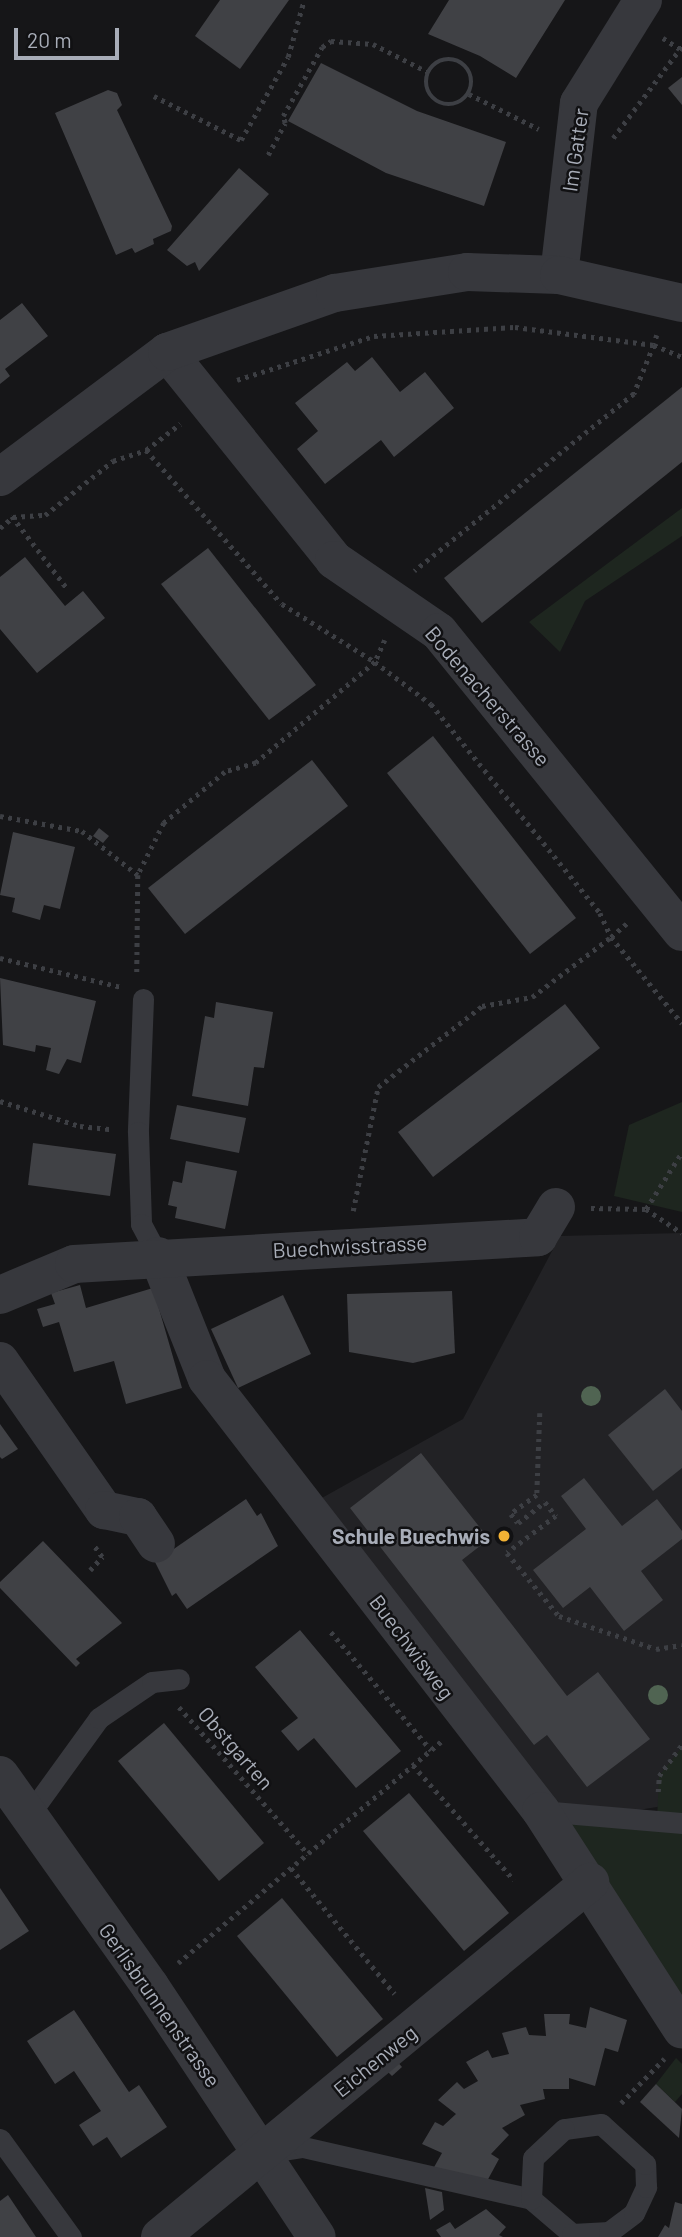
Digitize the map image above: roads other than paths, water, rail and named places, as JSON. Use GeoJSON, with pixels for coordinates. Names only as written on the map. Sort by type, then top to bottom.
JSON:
{"type":"FeatureCollection","features":[{"type":"Feature","properties":{"kind":"street","name":"Im Gatter"},"geometry":{"type":"LineString","coordinates":[[559,275],[592,144],[579,103],[643,0]]}},
{"type":"Feature","properties":{"kind":"street"},"geometry":{"type":"LineString","coordinates":[[3,493],[167,352],[335,293],[381,283],[467,272],[559,275],[682,303]]}},
{"type":"Feature","properties":{"kind":"street","name":"Bodenacherstrasse"},"geometry":{"type":"LineString","coordinates":[[167,352],[206,404],[334,559],[439,632],[682,932]]}},
{"type":"Feature","properties":{"kind":"street","name":"Buechwisstrasse"},"geometry":{"type":"LineString","coordinates":[[0,1295],[74,1264],[158,1256],[538,1237],[556,1207]]}},
{"type":"Feature","properties":{"kind":"street","name":"Buechwisweg"},"geometry":{"type":"LineString","coordinates":[[158,1256],[207,1379],[467,1720],[541,1811],[590,1882],[678,2040]]}},
{"type":"Feature","properties":{"kind":"street"},"geometry":{"type":"LineString","coordinates":[[0,1361],[104,1510],[138,1517],[156,1544]]}},
{"type":"Feature","properties":{"kind":"street","name":"Gerlisbrunnenstrasse"},"geometry":{"type":"LineString","coordinates":[[0,1775],[150,1986],[261,2153],[307,2232]]}},
{"type":"Feature","properties":{"kind":"street","name":"Eichenweg"},"geometry":{"type":"LineString","coordinates":[[160,2237],[590,1882]]}},
{"type":"Feature","properties":{"kind":"lane"},"geometry":{"type":"LineString","coordinates":[[143,996],[138,1132],[141,1224],[158,1256]]}},
{"type":"Feature","properties":{"kind":"lane"},"geometry":{"type":"LineString","coordinates":[[28,1816],[99,1718],[152,1682],[179,1679]]}},
{"type":"Feature","properties":{"kind":"lane"},"geometry":{"type":"LineString","coordinates":[[541,1811],[682,1822]]}},
{"type":"Feature","properties":{"kind":"lane"},"geometry":{"type":"LineString","coordinates":[[261,2153],[303,2147],[531,2199],[572,2234],[609,2232],[634,2213],[646,2188],[645,2164],[601,2124],[564,2129],[533,2158],[531,2199]]}},
{"type":"Feature","properties":{"kind":"lane"},"geometry":{"type":"LineString","coordinates":[[0,2139],[71,2237]]}},
{"type":"Feature","properties":{"kind":"place","name":"Schule Buechwis"},"geometry":{"type":"Point","coordinates":[504,1536]}}]}
